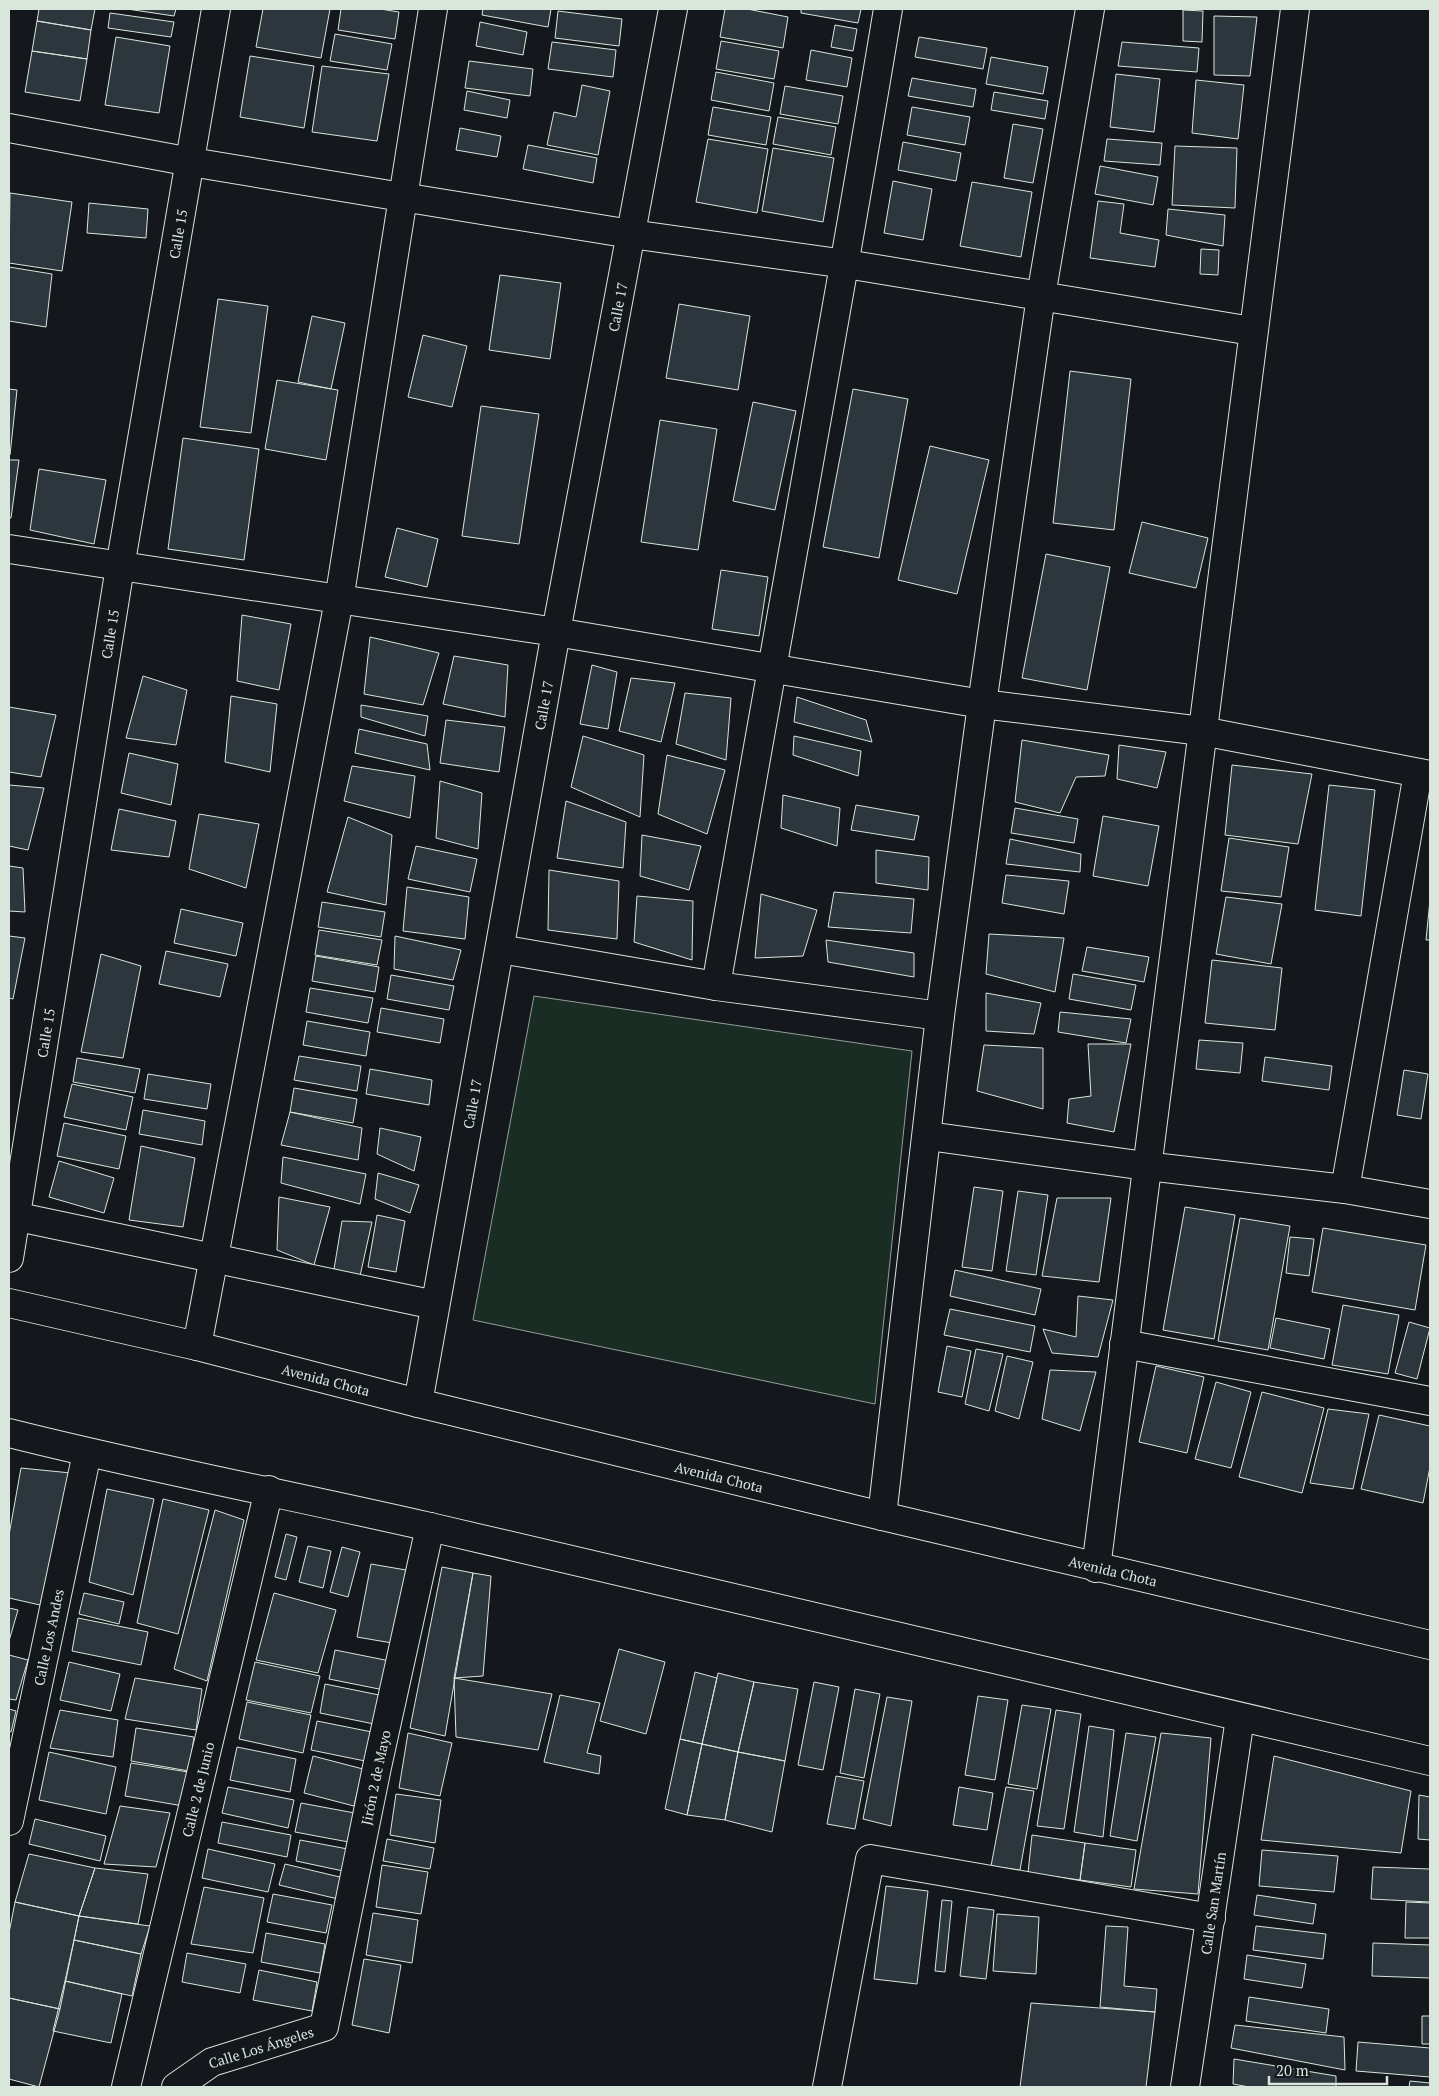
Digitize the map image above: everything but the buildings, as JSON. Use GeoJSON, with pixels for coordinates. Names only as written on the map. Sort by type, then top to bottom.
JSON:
{"type":"FeatureCollection","features":[{"type":"Feature","properties":{"kind":"main road","name":"Calle 15"},"geometry":{"type":"LineString","coordinates":[[9,1258],[12,1216],[120,567],[216,9]]}},
{"type":"Feature","properties":{"kind":"main road"},"geometry":{"type":"LineString","coordinates":[[197,1346],[339,600],[433,9]]}},
{"type":"Feature","properties":{"kind":"main road","name":"Calle 17"},"geometry":{"type":"LineString","coordinates":[[418,1403],[556,632],[673,9]]}},
{"type":"Feature","properties":{"kind":"main road"},"geometry":{"type":"LineString","coordinates":[[716,986],[771,669],[846,264],[888,9]]}},
{"type":"Feature","properties":{"kind":"main road"},"geometry":{"type":"LineString","coordinates":[[882,1516],[928,1136],[940,1016],[982,704],[1041,296],[1090,9]]}},
{"type":"Feature","properties":{"kind":"main road"},"geometry":{"type":"LineString","coordinates":[[1096,1568],[1252,331],[1295,9]]}},
{"type":"Feature","properties":{"kind":"main road"},"geometry":{"type":"LineString","coordinates":[[9,128],[191,162],[402,197],[631,234],[846,264],[1252,331]]}},
{"type":"Feature","properties":{"kind":"main road"},"geometry":{"type":"LineString","coordinates":[[9,549],[556,632],[982,704],[1202,731],[1424,774],[1345,1189]]}},
{"type":"Feature","properties":{"kind":"main road"},"geometry":{"type":"LineString","coordinates":[[500,949],[716,986],[940,1016]]}},
{"type":"Feature","properties":{"kind":"main road"},"geometry":{"type":"LineString","coordinates":[[928,1136],[1146,1166],[1345,1189],[1430,1204]]}},
{"type":"Feature","properties":{"kind":"main road"},"geometry":{"type":"LineString","coordinates":[[12,1216],[435,1306]]}},
{"type":"Feature","properties":{"kind":"main road","name":"Avenida Chota"},"geometry":{"type":"LineString","coordinates":[[9,1302],[197,1346],[418,1403],[1096,1568],[1430,1645]]}},
{"type":"Feature","properties":{"kind":"main road"},"geometry":{"type":"LineString","coordinates":[[1124,1344],[1430,1401]]}},
{"type":"Feature","properties":{"kind":"main road"},"geometry":{"type":"LineString","coordinates":[[9,1433],[87,1453],[269,1490],[430,1527],[1430,1761]]}},
{"type":"Feature","properties":{"kind":"main road","name":"Calle Los Andes"},"geometry":{"type":"LineString","coordinates":[[9,1821],[87,1453]]}},
{"type":"Feature","properties":{"kind":"main road","name":"Calle 2 de Junio"},"geometry":{"type":"LineString","coordinates":[[126,2087],[269,1490]]}},
{"type":"Feature","properties":{"kind":"main road","name":"Jirón 2 de Mayo"},"geometry":{"type":"LineString","coordinates":[[324,2027],[377,1767],[430,1527]]}},
{"type":"Feature","properties":{"kind":"main road","name":"Calle San Martín"},"geometry":{"type":"LineString","coordinates":[[1185,2087],[1240,1718]]}},
{"type":"Feature","properties":{"kind":"main road"},"geometry":{"type":"LineString","coordinates":[[827,2087],[870,1859],[1210,1918]]}},
{"type":"Feature","properties":{"kind":"main road","name":"Calle Los Ángeles"},"geometry":{"type":"LineString","coordinates":[[176,2087],[212,2062],[324,2027]]}},
{"type":"Feature","properties":{"kind":"green space"},"geometry":{"type":"Polygon","coordinates":[[[534,996],[912,1051],[875,1404],[473,1320],[534,996]]]}}]}
